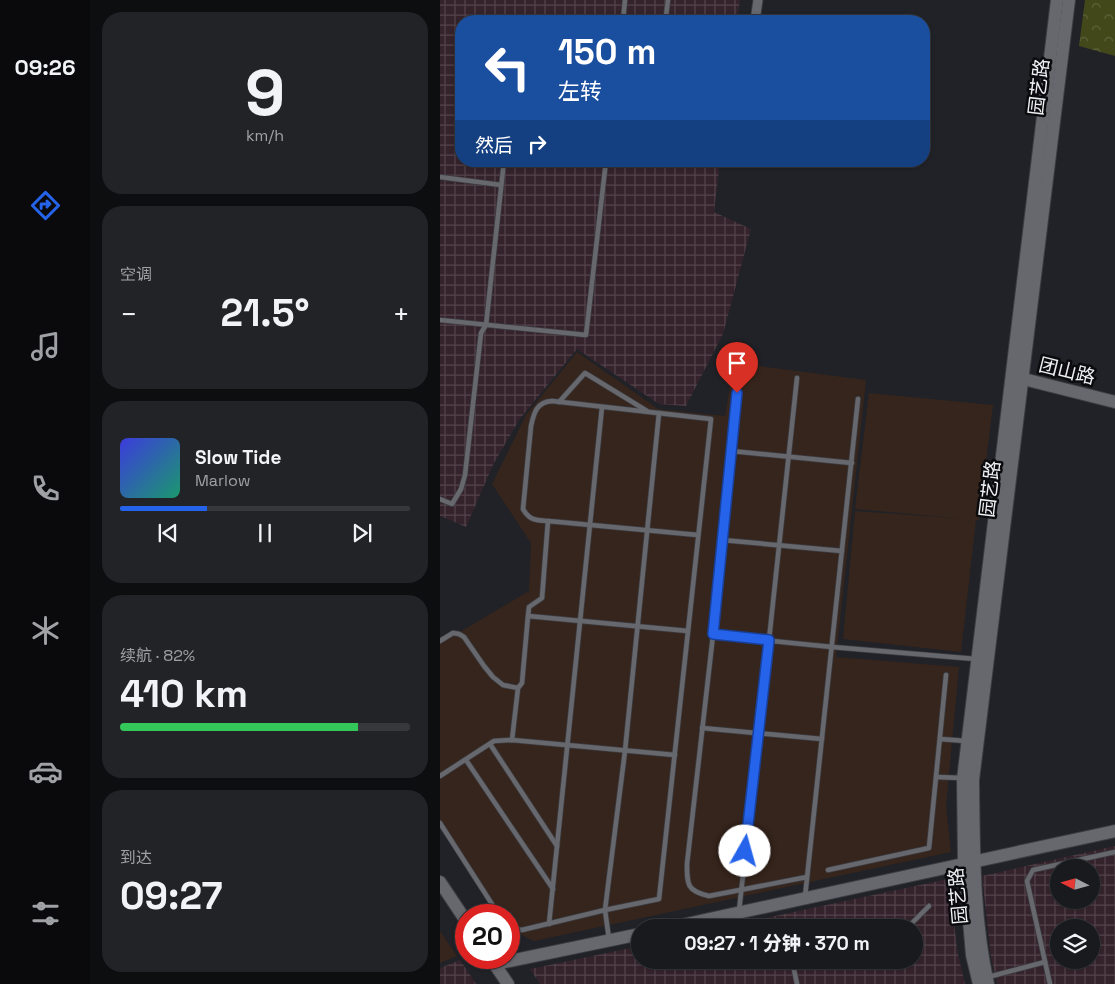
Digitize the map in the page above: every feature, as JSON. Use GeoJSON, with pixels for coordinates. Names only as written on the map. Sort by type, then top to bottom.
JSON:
{"type":"FeatureCollection","features":[{"type":"Feature","properties":{"kind":"street"},"geometry":{"type":"LineString","coordinates":[[756,15],[758,0]]}},
{"type":"Feature","properties":{"kind":"street","name":"园艺路"},"geometry":{"type":"LineString","coordinates":[[969,862],[973,780],[1057,0]]}},
{"type":"Feature","properties":{"kind":"street","name":"园艺路"},"geometry":{"type":"LineString","coordinates":[[984,982],[972,955],[969,862],[963,778],[977,659],[1069,0]]}},
{"type":"Feature","properties":{"kind":"street","name":"团山路"},"geometry":{"type":"LineString","coordinates":[[1017,378],[1115,402]]}},
{"type":"Feature","properties":{"kind":"street"},"geometry":{"type":"LineString","coordinates":[[708,919],[1115,830]]}},
{"type":"Feature","properties":{"kind":"street"},"geometry":{"type":"LineString","coordinates":[[440,882],[455,904]]}},
{"type":"Feature","properties":{"kind":"street"},"geometry":{"type":"LineString","coordinates":[[520,956],[631,936]]}},
{"type":"Feature","properties":{"kind":"street"},"geometry":{"type":"LineString","coordinates":[[498,969],[508,984]]}},
{"type":"Feature","properties":{"kind":"lane"},"geometry":{"type":"LineString","coordinates":[[624,15],[625,0]]}},
{"type":"Feature","properties":{"kind":"lane"},"geometry":{"type":"LineString","coordinates":[[666,15],[668,0]]}},
{"type":"Feature","properties":{"kind":"lane"},"geometry":{"type":"LineString","coordinates":[[440,499],[452,504],[461,489],[465,475],[482,333],[486,325],[503,167]]}},
{"type":"Feature","properties":{"kind":"lane"},"geometry":{"type":"LineString","coordinates":[[440,320],[586,335],[605,167]]}},
{"type":"Feature","properties":{"kind":"lane"},"geometry":{"type":"LineString","coordinates":[[440,177],[501,185]]}},
{"type":"Feature","properties":{"kind":"lane"},"geometry":{"type":"LineString","coordinates":[[558,402],[585,373],[648,412]]}},
{"type":"Feature","properties":{"kind":"lane"},"geometry":{"type":"LineString","coordinates":[[739,374],[687,878],[690,888],[699,894],[709,896],[807,877]]}},
{"type":"Feature","properties":{"kind":"lane"},"geometry":{"type":"LineString","coordinates":[[739,912],[797,378]]}},
{"type":"Feature","properties":{"kind":"lane"},"geometry":{"type":"LineString","coordinates":[[805,898],[858,399]]}},
{"type":"Feature","properties":{"kind":"lane"},"geometry":{"type":"LineString","coordinates":[[520,930],[659,898],[711,418],[558,402],[544,402],[537,408],[531,426],[523,509],[527,516],[533,520],[698,535]]}},
{"type":"Feature","properties":{"kind":"lane"},"geometry":{"type":"LineString","coordinates":[[549,924],[602,407]]}},
{"type":"Feature","properties":{"kind":"lane"},"geometry":{"type":"LineString","coordinates":[[609,940],[606,910],[625,751],[659,413]]}},
{"type":"Feature","properties":{"kind":"lane"},"geometry":{"type":"LineString","coordinates":[[731,451],[852,463]]}},
{"type":"Feature","properties":{"kind":"lane"},"geometry":{"type":"LineString","coordinates":[[512,740],[518,688],[522,683],[529,607],[542,598],[548,521]]}},
{"type":"Feature","properties":{"kind":"lane"},"geometry":{"type":"LineString","coordinates":[[722,540],[842,551]]}},
{"type":"Feature","properties":{"kind":"lane"},"geometry":{"type":"LineString","coordinates":[[528,616],[688,631]]}},
{"type":"Feature","properties":{"kind":"lane"},"geometry":{"type":"LineString","coordinates":[[440,641],[453,633],[464,637],[493,677],[503,685],[518,688]]}},
{"type":"Feature","properties":{"kind":"lane"},"geometry":{"type":"LineString","coordinates":[[713,634],[832,647],[977,659]]}},
{"type":"Feature","properties":{"kind":"lane"},"geometry":{"type":"LineString","coordinates":[[828,870],[929,848],[946,676]]}},
{"type":"Feature","properties":{"kind":"lane"},"geometry":{"type":"LineString","coordinates":[[702,728],[822,739]]}},
{"type":"Feature","properties":{"kind":"lane"},"geometry":{"type":"LineString","coordinates":[[940,739],[967,742]]}},
{"type":"Feature","properties":{"kind":"lane"},"geometry":{"type":"LineString","coordinates":[[440,776],[494,741],[512,740],[675,755]]}},
{"type":"Feature","properties":{"kind":"lane"},"geometry":{"type":"LineString","coordinates":[[490,744],[557,846]]}},
{"type":"Feature","properties":{"kind":"lane"},"geometry":{"type":"LineString","coordinates":[[466,760],[553,890]]}},
{"type":"Feature","properties":{"kind":"lane"},"geometry":{"type":"LineString","coordinates":[[936,776],[963,778]]}},
{"type":"Feature","properties":{"kind":"lane"},"geometry":{"type":"LineString","coordinates":[[440,823],[492,904]]}},
{"type":"Feature","properties":{"kind":"lane"},"geometry":{"type":"LineString","coordinates":[[1050,984],[1027,881],[1033,870],[1115,852]]}},
{"type":"Feature","properties":{"kind":"lane"},"geometry":{"type":"LineString","coordinates":[[916,919],[929,906]]}},
{"type":"Feature","properties":{"kind":"lane"},"geometry":{"type":"LineString","coordinates":[[984,982],[1046,962]]}},
{"type":"Feature","properties":{"kind":"lane"},"geometry":{"type":"LineString","coordinates":[[794,969],[797,984]]}},
{"type":"Feature","properties":{"kind":"shaded area"},"geometry":{"type":"Polygon","coordinates":[[[440,0],[740,0],[738,15],[455,15],[455,167],[719,167],[714,212],[751,229],[723,334],[686,406],[659,404],[577,349],[519,420],[493,465],[466,527],[440,516],[440,0]]]}},
{"type":"Feature","properties":{"kind":"shaded area"},"geometry":{"type":"Polygon","coordinates":[[[577,352],[658,409],[725,416],[734,363],[866,380],[836,657],[959,667],[946,806],[951,852],[534,941],[520,934],[520,904],[492,904],[440,823],[440,644],[529,591],[531,543],[492,484],[526,415],[577,352]]]}},
{"type":"Feature","properties":{"kind":"shaded area"},"geometry":{"type":"Polygon","coordinates":[[[869,393],[993,405],[979,520],[976,520],[961,652],[843,639],[855,511],[967,519],[855,509],[869,393]]]}},
{"type":"Feature","properties":{"kind":"shaded area"},"geometry":{"type":"Polygon","coordinates":[[[1115,846],[1115,984],[997,984],[991,957],[982,876],[1050,861],[1050,909],[1100,909],[1100,859],[1057,859],[1115,846]]]}},
{"type":"Feature","properties":{"kind":"shaded area"},"geometry":{"type":"Polygon","coordinates":[[[948,879],[958,954],[965,984],[540,984],[530,969],[631,948],[631,969],[923,969],[923,919],[761,919],[948,879]]]}},
{"type":"Feature","properties":{"kind":"shaded area"},"geometry":{"type":"Polygon","coordinates":[[[440,931],[455,953],[455,957],[440,963],[440,931]]]}},
{"type":"Feature","properties":{"kind":"shaded area"},"geometry":{"type":"Polygon","coordinates":[[[455,962],[455,969],[466,969],[476,984],[440,984],[440,968],[455,962]]]}},
{"type":"Feature","properties":{"kind":"green space"},"geometry":{"type":"Polygon","coordinates":[[[1085,0],[1115,0],[1115,56],[1079,46],[1085,0]]]}},
{"type":"Feature","properties":{"kind":"route"},"geometry":{"type":"LineString","coordinates":[[737,393],[713,634],[769,640],[745,851]]}}]}
